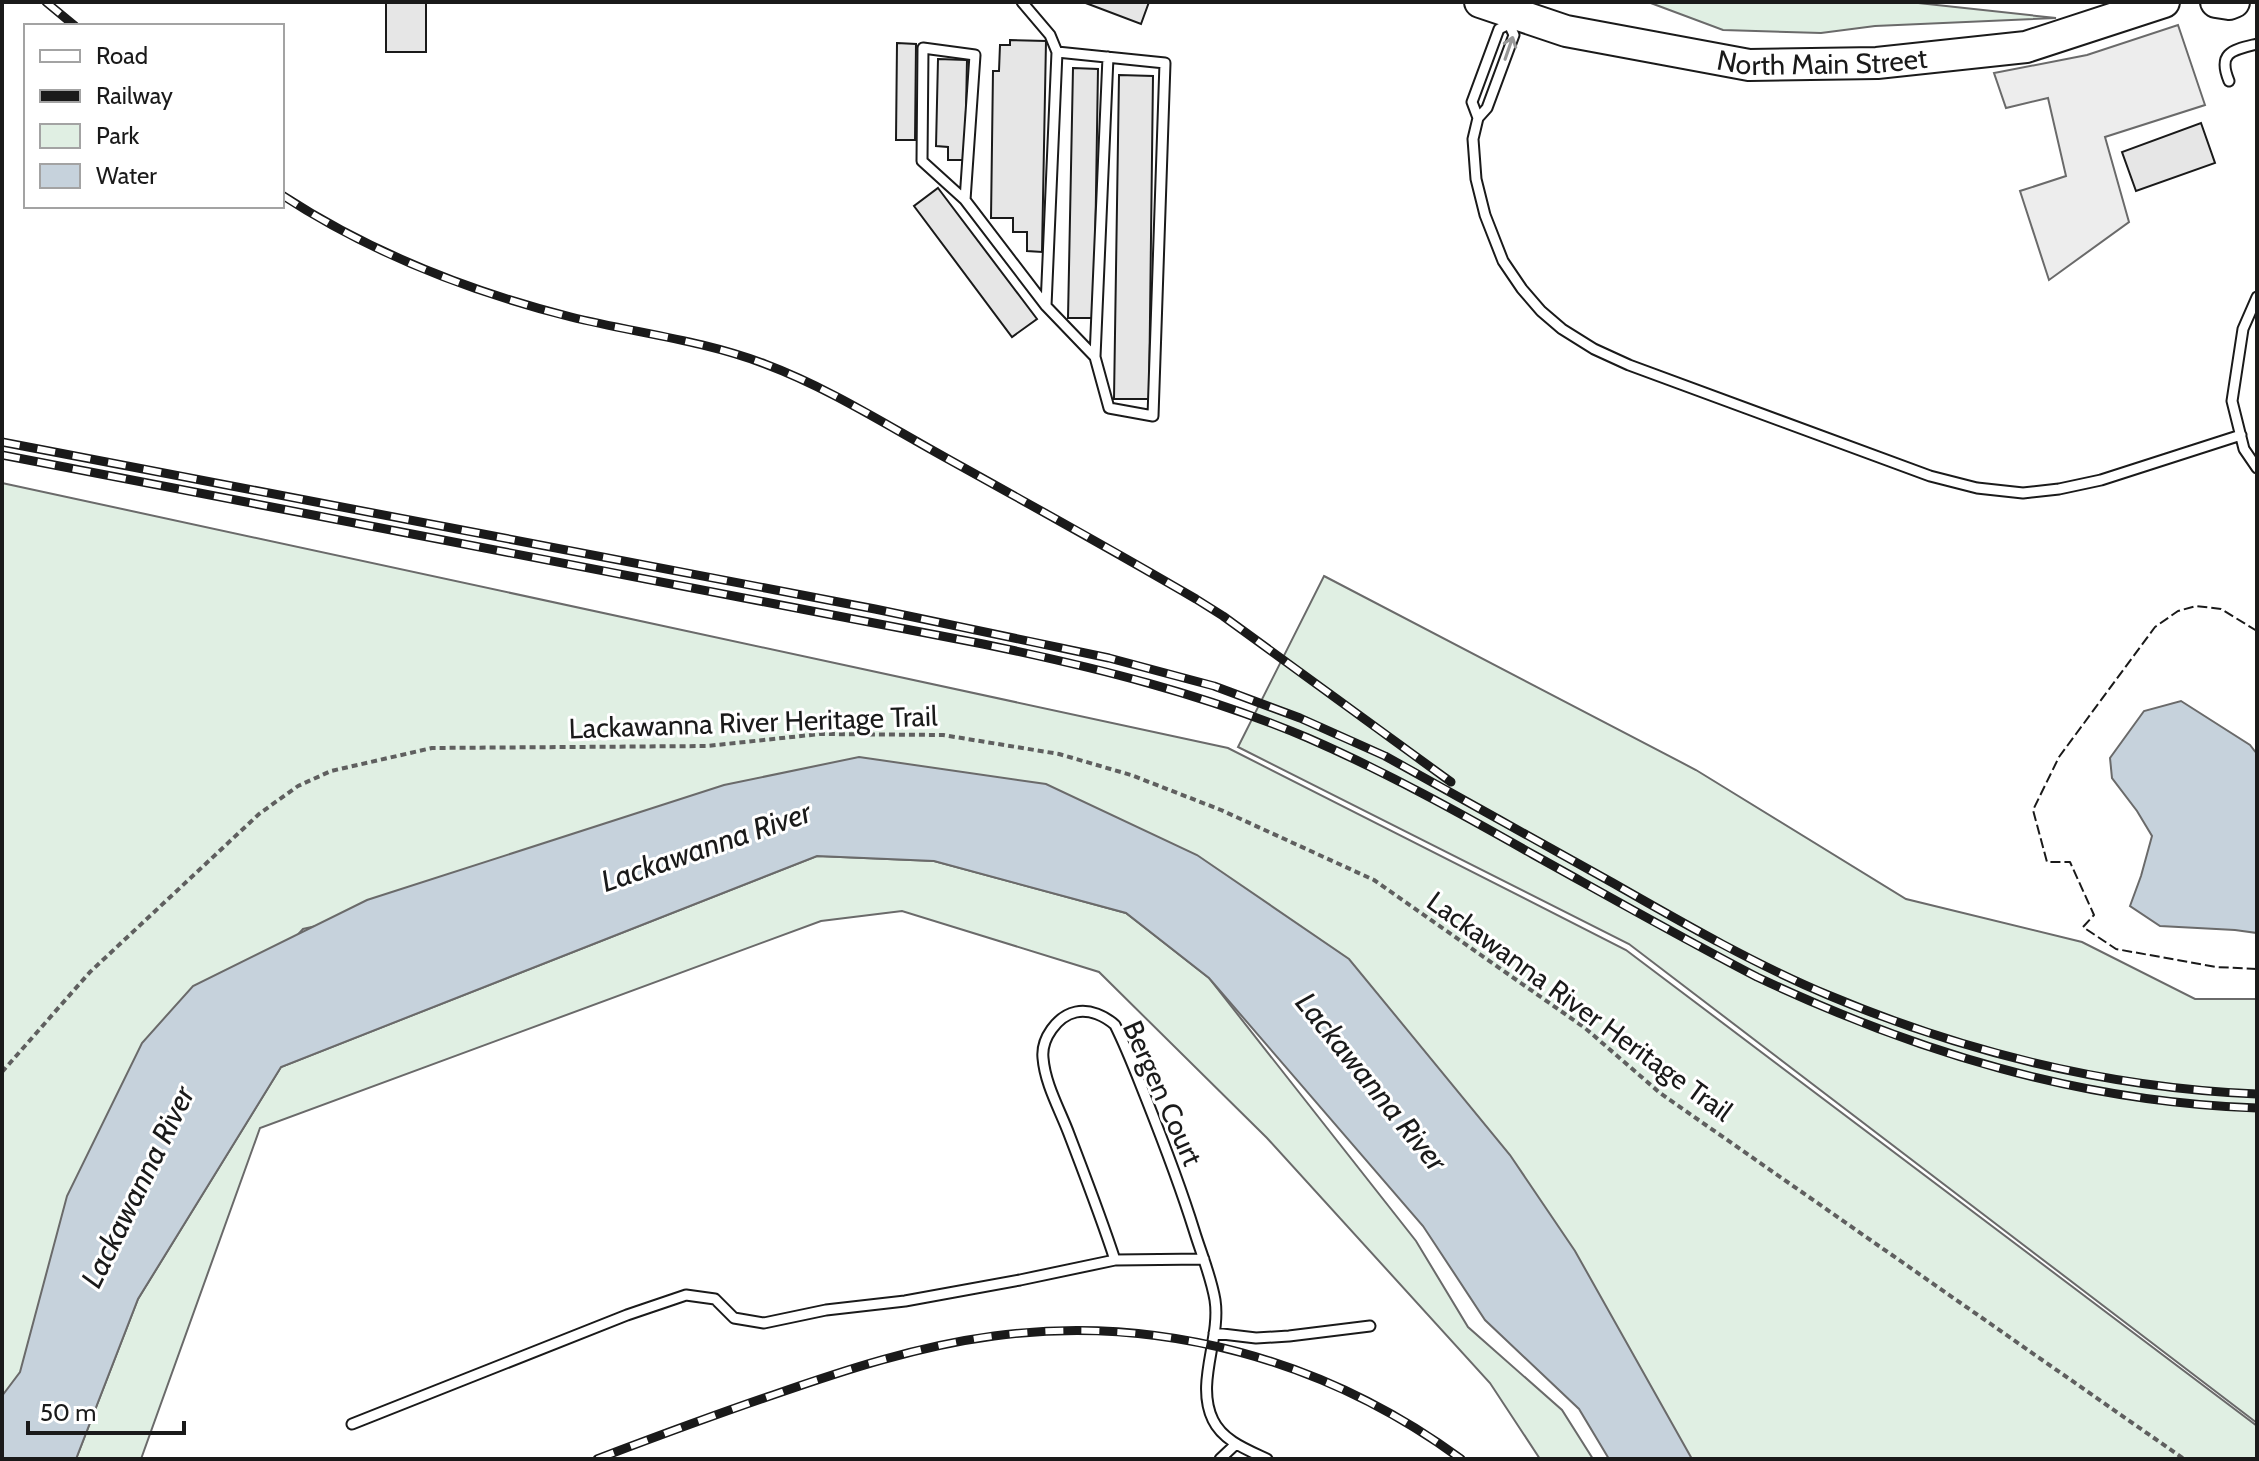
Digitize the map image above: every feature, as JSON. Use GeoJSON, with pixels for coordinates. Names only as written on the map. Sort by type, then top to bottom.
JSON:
{"type":"FeatureCollection","features":[{"type":"Feature","properties":{"kind":"main road","name":"North Main Street"},"geometry":{"type":"LineString","coordinates":[[1480,2],[1511,19],[1749,65],[1877,63],[2026,47],[2164,2]]}},
{"type":"Feature","properties":{"kind":"main road"},"geometry":{"type":"LineString","coordinates":[[2216,2],[2234,2]]}},
{"type":"Feature","properties":{"kind":"lane"},"geometry":{"type":"LineString","coordinates":[[1022,2],[1050,35],[1057,52],[1046,306]]}},
{"type":"Feature","properties":{"kind":"lane"},"geometry":{"type":"LineString","coordinates":[[1478,118],[1472,102],[1499,29],[1511,19],[1514,35],[1487,108],[1478,118],[1473,139],[1476,179],[1485,215],[1503,261],[1541,311],[1594,349],[1629,365],[1930,476],[1977,488],[2023,493],[2059,489],[2101,480],[2241,435]]}},
{"type":"Feature","properties":{"kind":"lane"},"geometry":{"type":"LineString","coordinates":[[2229,81],[2225,62],[2227,55],[2257,44]]}},
{"type":"Feature","properties":{"kind":"lane"},"geometry":{"type":"LineString","coordinates":[[965,200],[975,55],[923,48],[922,161],[965,200],[1046,306],[1095,357]]}},
{"type":"Feature","properties":{"kind":"lane"},"geometry":{"type":"LineString","coordinates":[[1057,52],[1108,57],[1165,63],[1153,416],[1109,408],[1095,357],[1108,57]]}},
{"type":"Feature","properties":{"kind":"lane"},"geometry":{"type":"LineString","coordinates":[[2257,297],[2243,329],[2232,401],[2244,449],[2257,468]]}},
{"type":"Feature","properties":{"kind":"lane","name":"Bergen Court"},"geometry":{"type":"LineString","coordinates":[[1115,1260],[1043,1060],[1047,1038],[1053,1028],[1074,1012],[1095,1013],[1115,1025],[1162,1138],[1204,1259],[1215,1303],[1207,1398],[1214,1421],[1236,1444],[1267,1459]]}},
{"type":"Feature","properties":{"kind":"lane"},"geometry":{"type":"LineString","coordinates":[[352,1424],[627,1315],[686,1295],[715,1299],[734,1318],[764,1323],[826,1310],[905,1301],[1115,1260],[1204,1259]]}},
{"type":"Feature","properties":{"kind":"lane"},"geometry":{"type":"LineString","coordinates":[[1214,1333],[1256,1338],[1370,1326]]}},
{"type":"Feature","properties":{"kind":"lane"},"geometry":{"type":"LineString","coordinates":[[1220,1459],[1236,1444]]}},
{"type":"Feature","properties":{"kind":"path","name":"Lackawanna River Heritage Trail"},"geometry":{"type":"LineString","coordinates":[[2,1072],[90,972],[259,814],[298,786],[331,771],[432,748],[707,746],[820,734],[943,735],[1059,754],[1131,775],[1221,810],[1374,880],[1585,1028],[1660,1093],[2184,1459]]}},
{"type":"Feature","properties":{"kind":"green space"},"geometry":{"type":"Polygon","coordinates":[[[1648,2],[1909,2],[2056,18],[1875,26],[1821,33],[1723,30],[1648,2]]]}},
{"type":"Feature","properties":{"kind":"green space"},"geometry":{"type":"Polygon","coordinates":[[[2,483],[1228,748],[1626,950],[2257,1426],[2257,1459],[1691,1459],[1403,1041],[983,831],[548,875],[303,929],[164,1083],[2,1434],[2,483]]]}},
{"type":"Feature","properties":{"kind":"green space"},"geometry":{"type":"Polygon","coordinates":[[[1324,576],[1696,770],[1906,899],[2082,942],[2195,999],[2257,999],[2257,1423],[1629,944],[1238,747],[1324,576]]]}},
{"type":"Feature","properties":{"kind":"green space"},"geometry":{"type":"Polygon","coordinates":[[[817,856],[934,861],[1126,913],[1209,978],[1416,1241],[1468,1327],[1562,1410],[1593,1459],[1540,1459],[1490,1383],[1267,1138],[1099,972],[902,911],[821,921],[260,1128],[141,1459],[76,1459],[138,1299],[281,1067],[817,856]]]}},
{"type":"Feature","properties":{"kind":"shaded area"},"geometry":{"type":"Polygon","coordinates":[[[2178,25],[2205,105],[2105,137],[2129,222],[2049,280],[2020,191],[2066,176],[2048,98],[2006,108],[1994,73],[2087,55],[2178,25]]]}},
{"type":"Feature","properties":{"kind":"water"},"geometry":{"type":"Polygon","coordinates":[[[2181,701],[2250,745],[2257,754],[2257,933],[2160,926],[2130,906],[2152,836],[2112,778],[2110,758],[2144,711],[2181,701]]]}},
{"type":"Feature","properties":{"kind":"water","name":"Lackawanna River"},"geometry":{"type":"Polygon","coordinates":[[[859,757],[1046,784],[1197,855],[1349,959],[1510,1155],[1575,1251],[1692,1459],[1609,1459],[1579,1409],[1485,1320],[1423,1226],[1209,978],[1126,913],[934,861],[817,856],[281,1067],[138,1299],[76,1459],[2,1459],[2,1396],[20,1372],[67,1196],[142,1043],[193,986],[367,900],[724,785],[859,757]]]}},
{"type":"Feature","properties":{"kind":"building"},"geometry":{"type":"Polygon","coordinates":[[[386,2],[426,2],[426,52],[386,52],[386,2]]]}},
{"type":"Feature","properties":{"kind":"building"},"geometry":{"type":"Polygon","coordinates":[[[1083,2],[1149,2],[1141,24],[1083,2]]]}},
{"type":"Feature","properties":{"kind":"building"},"geometry":{"type":"Polygon","coordinates":[[[1010,40],[1046,41],[1042,252],[1027,251],[1027,232],[1013,232],[1013,218],[991,218],[993,71],[999,71],[1000,45],[1010,45],[1010,40]]]}},
{"type":"Feature","properties":{"kind":"building"},"geometry":{"type":"Polygon","coordinates":[[[897,43],[916,44],[915,140],[896,140],[897,43]]]}},
{"type":"Feature","properties":{"kind":"building"},"geometry":{"type":"Polygon","coordinates":[[[938,59],[967,60],[965,160],[948,160],[948,147],[936,146],[938,59]]]}},
{"type":"Feature","properties":{"kind":"building"},"geometry":{"type":"Polygon","coordinates":[[[1073,68],[1098,69],[1094,318],[1068,318],[1073,68]]]}},
{"type":"Feature","properties":{"kind":"building"},"geometry":{"type":"Polygon","coordinates":[[[1119,75],[1153,76],[1149,399],[1114,399],[1119,75]]]}},
{"type":"Feature","properties":{"kind":"building"},"geometry":{"type":"Polygon","coordinates":[[[2201,123],[2215,163],[2136,191],[2122,152],[2201,123]]]}},
{"type":"Feature","properties":{"kind":"building"},"geometry":{"type":"Polygon","coordinates":[[[938,188],[1037,319],[1012,337],[914,206],[938,188]]]}},
{"type":"Feature","properties":{"kind":"railway"},"geometry":{"type":"LineString","coordinates":[[46,2],[73,24]]}},
{"type":"Feature","properties":{"kind":"railway"},"geometry":{"type":"LineString","coordinates":[[284,196],[350,235],[458,282],[571,317],[717,349],[765,364],[812,384],[1196,599],[1451,782]]}},
{"type":"Feature","properties":{"kind":"railway"},"geometry":{"type":"LineString","coordinates":[[2,442],[875,609],[1109,658],[1214,686],[1300,718],[1385,756],[1719,942],[1800,983],[1879,1015],[1932,1034],[2038,1064],[2147,1084],[2257,1094]]}},
{"type":"Feature","properties":{"kind":"railway"},"geometry":{"type":"LineString","coordinates":[[2,455],[983,644],[1148,683],[1269,722],[1337,751],[1451,808],[1757,977],[1877,1028],[1938,1050],[2063,1084],[2191,1104],[2257,1108]]}},
{"type":"Feature","properties":{"kind":"railway"},"geometry":{"type":"LineString","coordinates":[[597,1459],[882,1360],[966,1340],[1056,1331],[1118,1332],[1180,1339],[1240,1352],[1298,1371],[1355,1395],[1409,1424],[1461,1459]]}},
{"type":"Feature","properties":{"kind":"fence"},"geometry":{"type":"LineString","coordinates":[[2257,631],[2221,609],[2196,606],[2178,611],[2155,627],[2059,757],[2033,810],[2047,862],[2070,862],[2094,915],[2083,927],[2116,949],[2216,967],[2257,969]]}}]}
